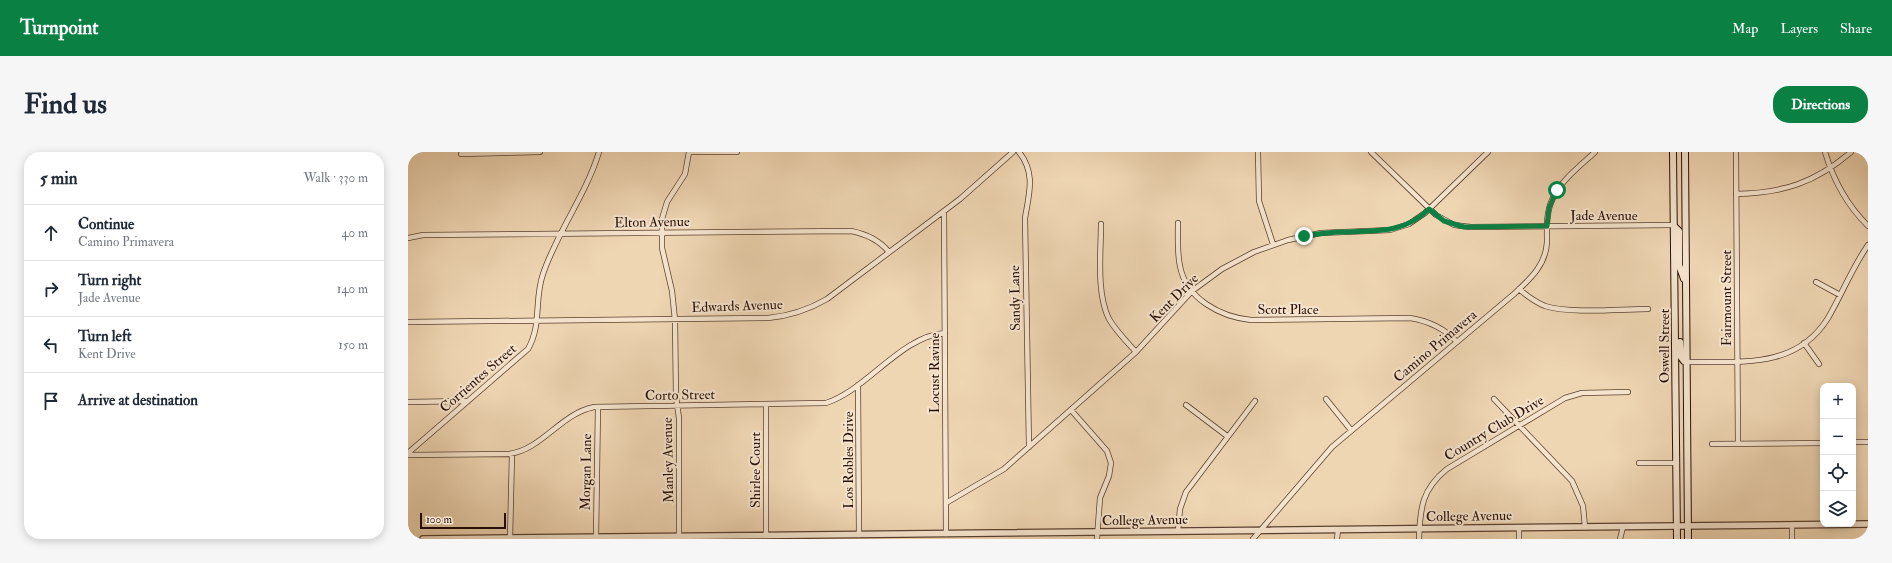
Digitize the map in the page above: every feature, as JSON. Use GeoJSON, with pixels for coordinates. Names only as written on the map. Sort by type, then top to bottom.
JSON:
{"type":"FeatureCollection","features":[{"type":"Feature","properties":{"kind":"main road","name":"Oswell Street"},"geometry":{"type":"LineString","coordinates":[[1673,152],[1673,225],[1676,295],[1677,539]]}},
{"type":"Feature","properties":{"kind":"main road","name":"Oswell Street"},"geometry":{"type":"LineString","coordinates":[[1685,152],[1688,539]]}},
{"type":"Feature","properties":{"kind":"main road"},"geometry":{"type":"LineString","coordinates":[[1673,225],[1676,226],[1679,231],[1679,265],[1686,284]]}},
{"type":"Feature","properties":{"kind":"main road"},"geometry":{"type":"LineString","coordinates":[[1676,295],[1681,357],[1686,362]]}},
{"type":"Feature","properties":{"kind":"street"},"geometry":{"type":"LineString","coordinates":[[461,154],[540,152]]}},
{"type":"Feature","properties":{"kind":"street","name":"Corrientes Street"},"geometry":{"type":"LineString","coordinates":[[408,454],[525,352],[535,334],[538,321],[538,299],[542,276],[589,181],[599,152]]}},
{"type":"Feature","properties":{"kind":"street"},"geometry":{"type":"LineString","coordinates":[[689,152],[737,152]]}},
{"type":"Feature","properties":{"kind":"street","name":"Manley Avenue"},"geometry":{"type":"LineString","coordinates":[[679,536],[679,418],[677,406],[675,320],[674,304],[664,261],[662,233],[664,210],[669,198],[685,174],[689,152]]}},
{"type":"Feature","properties":{"kind":"street","name":"Edwards Avenue"},"geometry":{"type":"LineString","coordinates":[[408,322],[675,320],[768,318],[790,315],[827,299],[960,199],[1013,152]]}},
{"type":"Feature","properties":{"kind":"street","name":"Sandy Lane"},"geometry":{"type":"LineString","coordinates":[[1019,152],[1029,171],[1031,189],[1025,218],[1029,447]]}},
{"type":"Feature","properties":{"kind":"street"},"geometry":{"type":"LineString","coordinates":[[1258,152],[1259,201],[1273,244]]}},
{"type":"Feature","properties":{"kind":"street","name":"Kent Drive"},"geometry":{"type":"LineString","coordinates":[[946,503],[996,475],[1136,352],[1192,292],[1228,266],[1273,244],[1321,233],[1390,230],[1408,224],[1429,209],[1488,152]]}},
{"type":"Feature","properties":{"kind":"street","name":"Camino Primavera"},"geometry":{"type":"LineString","coordinates":[[1253,539],[1332,447],[1534,275],[1543,260],[1547,244],[1549,208],[1557,190],[1594,152]]}},
{"type":"Feature","properties":{"kind":"street","name":"Fairmount Street"},"geometry":{"type":"LineString","coordinates":[[1736,152],[1738,444]]}},
{"type":"Feature","properties":{"kind":"street"},"geometry":{"type":"LineString","coordinates":[[1825,152],[1830,168],[1846,198],[1868,226]]}},
{"type":"Feature","properties":{"kind":"street"},"geometry":{"type":"LineString","coordinates":[[1736,194],[1765,192],[1788,188],[1816,177],[1851,152]]}},
{"type":"Feature","properties":{"kind":"street","name":"Jade Avenue"},"geometry":{"type":"LineString","coordinates":[[1373,153],[1429,209],[1444,221],[1464,227],[1673,225]]}},
{"type":"Feature","properties":{"kind":"street","name":"Locust Ravine"},"geometry":{"type":"LineString","coordinates":[[944,211],[946,534]]}},
{"type":"Feature","properties":{"kind":"street","name":"Scott Place"},"geometry":{"type":"LineString","coordinates":[[1178,223],[1180,267],[1185,280],[1192,292],[1210,307],[1231,316],[1241,319],[1257,320],[1410,318],[1429,322],[1439,327],[1457,342]]}},
{"type":"Feature","properties":{"kind":"street"},"geometry":{"type":"LineString","coordinates":[[1101,224],[1102,291],[1104,305],[1114,327],[1136,352]]}},
{"type":"Feature","properties":{"kind":"street","name":"Elton Avenue"},"geometry":{"type":"LineString","coordinates":[[408,238],[423,235],[851,231],[873,238],[889,252]]}},
{"type":"Feature","properties":{"kind":"street"},"geometry":{"type":"LineString","coordinates":[[1686,362],[1757,361],[1779,356],[1804,343],[1822,327],[1868,245]]}},
{"type":"Feature","properties":{"kind":"street"},"geometry":{"type":"LineString","coordinates":[[1816,282],[1840,295]]}},
{"type":"Feature","properties":{"kind":"street"},"geometry":{"type":"LineString","coordinates":[[1519,289],[1535,301],[1548,307],[1562,310],[1648,309]]}},
{"type":"Feature","properties":{"kind":"street","name":"Corto Street"},"geometry":{"type":"LineString","coordinates":[[408,454],[512,454],[520,452],[535,444],[576,412],[598,407],[826,403],[843,396],[916,342],[931,335],[944,333]]}},
{"type":"Feature","properties":{"kind":"street"},"geometry":{"type":"LineString","coordinates":[[1804,343],[1819,364]]}},
{"type":"Feature","properties":{"kind":"street","name":"Los Robles Drive"},"geometry":{"type":"LineString","coordinates":[[858,385],[859,535]]}},
{"type":"Feature","properties":{"kind":"street","name":"Country Club Drive"},"geometry":{"type":"LineString","coordinates":[[1419,539],[1419,516],[1423,499],[1437,478],[1447,469],[1573,394],[1628,392]]}},
{"type":"Feature","properties":{"kind":"street"},"geometry":{"type":"LineString","coordinates":[[1494,399],[1574,485],[1583,506],[1585,527]]}},
{"type":"Feature","properties":{"kind":"street"},"geometry":{"type":"LineString","coordinates":[[1326,400],[1351,430]]}},
{"type":"Feature","properties":{"kind":"street"},"geometry":{"type":"LineString","coordinates":[[1178,531],[1180,509],[1186,492],[1254,401]]}},
{"type":"Feature","properties":{"kind":"street"},"geometry":{"type":"LineString","coordinates":[[408,402],[468,402]]}},
{"type":"Feature","properties":{"kind":"street","name":"Shirlee Court"},"geometry":{"type":"LineString","coordinates":[[766,405],[766,536]]}},
{"type":"Feature","properties":{"kind":"street"},"geometry":{"type":"LineString","coordinates":[[1186,405],[1228,436]]}},
{"type":"Feature","properties":{"kind":"street","name":"Morgan Lane"},"geometry":{"type":"LineString","coordinates":[[596,537],[598,407]]}},
{"type":"Feature","properties":{"kind":"street"},"geometry":{"type":"LineString","coordinates":[[1071,410],[1104,447],[1111,463],[1109,476],[1100,498],[1097,539]]}},
{"type":"Feature","properties":{"kind":"street"},"geometry":{"type":"LineString","coordinates":[[1856,442],[1868,442]]}},
{"type":"Feature","properties":{"kind":"street"},"geometry":{"type":"LineString","coordinates":[[1712,444],[1820,443]]}},
{"type":"Feature","properties":{"kind":"street"},"geometry":{"type":"LineString","coordinates":[[510,538],[512,454]]}},
{"type":"Feature","properties":{"kind":"street"},"geometry":{"type":"LineString","coordinates":[[1639,463],[1677,463]]}},
{"type":"Feature","properties":{"kind":"street","name":"College Avenue"},"geometry":{"type":"LineString","coordinates":[[423,539],[679,536],[715,538],[766,536],[835,537],[859,535],[929,536],[946,534],[1098,532],[1868,524]]}},
{"type":"Feature","properties":{"kind":"street"},"geometry":{"type":"LineString","coordinates":[[1792,525],[1792,539]]}},
{"type":"Feature","properties":{"kind":"street"},"geometry":{"type":"LineString","coordinates":[[1620,539],[1623,527]]}},
{"type":"Feature","properties":{"kind":"street"},"geometry":{"type":"LineString","coordinates":[[1518,528],[1519,539]]}},
{"type":"Feature","properties":{"kind":"street"},"geometry":{"type":"LineString","coordinates":[[1337,539],[1338,530]]}},
{"type":"Feature","properties":{"kind":"route"},"geometry":{"type":"LineString","coordinates":[[1304,236],[1321,233],[1390,230],[1408,224],[1426,213],[1429,209],[1444,221],[1464,227],[1547,226],[1549,208],[1557,190]]}}]}
